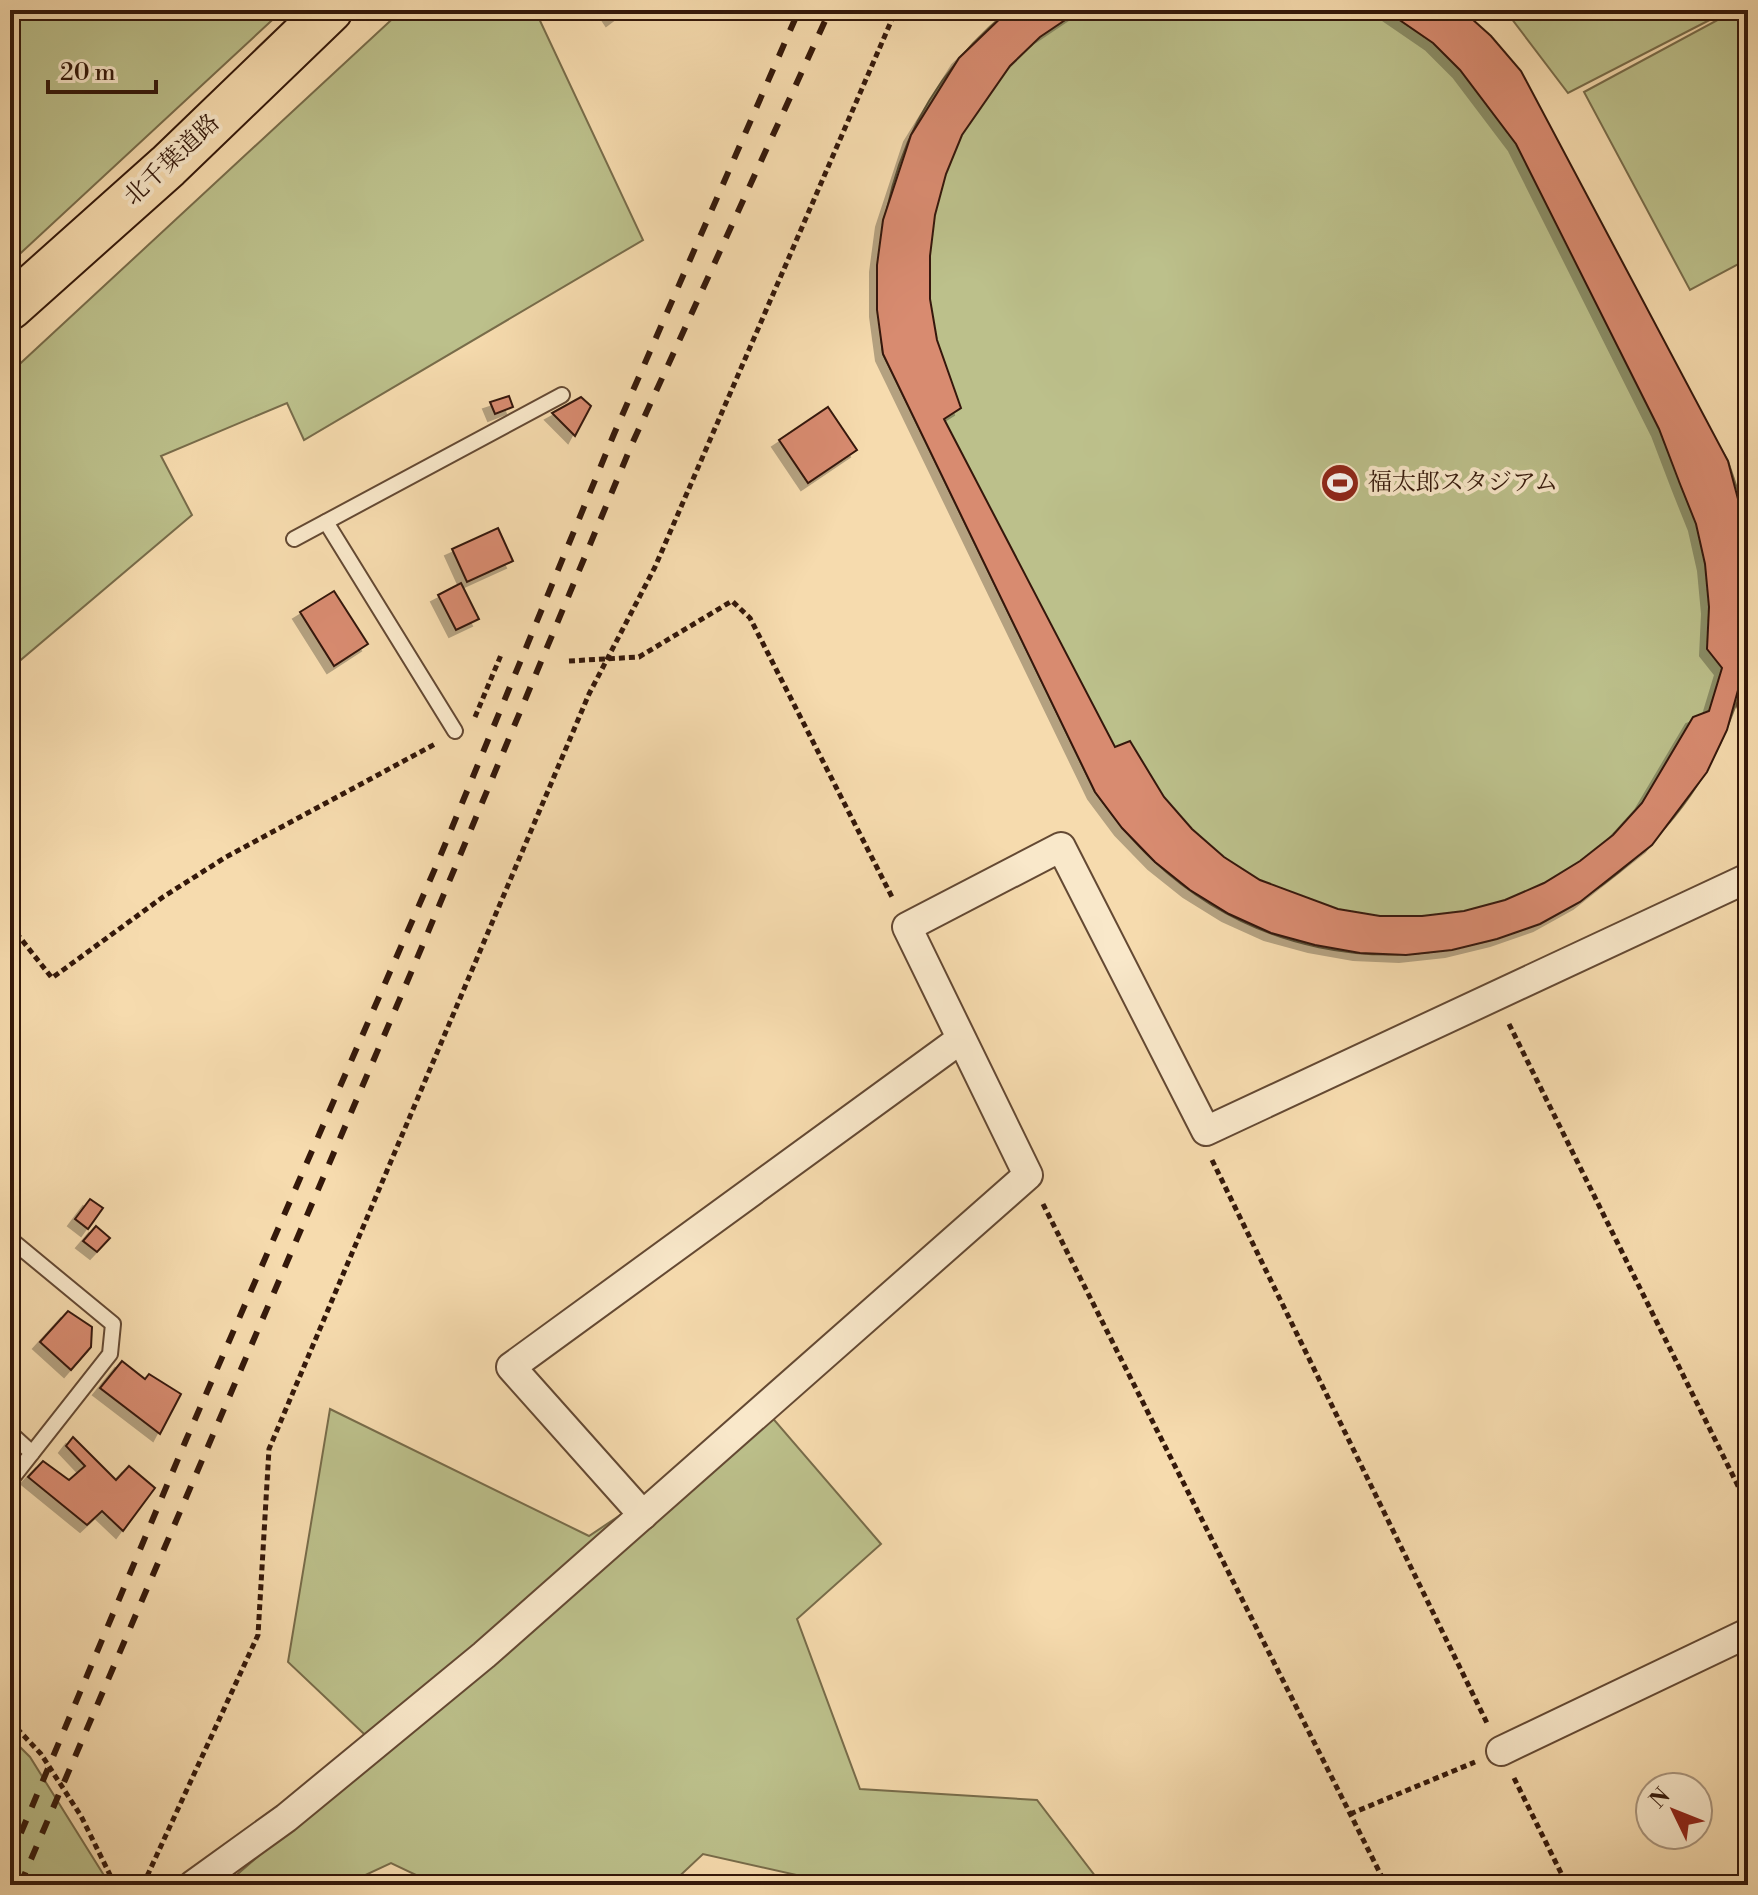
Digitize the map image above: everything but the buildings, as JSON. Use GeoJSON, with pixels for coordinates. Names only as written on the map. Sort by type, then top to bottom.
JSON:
{"type":"FeatureCollection","features":[{"type":"Feature","properties":{"kind":"highway","name":"北千葉道路"},"geometry":{"type":"LineString","coordinates":[[10,307],[168,166],[330,10]]}},
{"type":"Feature","properties":{"kind":"street"},"geometry":{"type":"LineString","coordinates":[[193,1885],[286,1818],[484,1655],[1028,1175],[907,927],[1061,847],[1206,1131],[1748,878]]}},
{"type":"Feature","properties":{"kind":"street"},"geometry":{"type":"LineString","coordinates":[[643,1515],[511,1367],[961,1039]]}},
{"type":"Feature","properties":{"kind":"street"},"geometry":{"type":"LineString","coordinates":[[1501,1751],[1748,1633]]}},
{"type":"Feature","properties":{"kind":"lane"},"geometry":{"type":"LineString","coordinates":[[294,539],[562,395]]}},
{"type":"Feature","properties":{"kind":"lane"},"geometry":{"type":"LineString","coordinates":[[326,522],[455,731]]}},
{"type":"Feature","properties":{"kind":"lane"},"geometry":{"type":"LineString","coordinates":[[10,1239],[113,1324],[114,1340],[110,1354],[14,1476]]}},
{"type":"Feature","properties":{"kind":"lane"},"geometry":{"type":"LineString","coordinates":[[10,1433],[32,1453]]}},
{"type":"Feature","properties":{"kind":"path"},"geometry":{"type":"LineString","coordinates":[[143,1885],[258,1635],[269,1449],[605,661],[655,567],[896,10]]}},
{"type":"Feature","properties":{"kind":"path"},"geometry":{"type":"LineString","coordinates":[[569,661],[639,657],[732,601],[750,618],[907,927]]}},
{"type":"Feature","properties":{"kind":"path"},"geometry":{"type":"LineString","coordinates":[[10,925],[52,978],[163,897],[226,857],[429,749],[474,719],[501,655]]}},
{"type":"Feature","properties":{"kind":"path"},"geometry":{"type":"LineString","coordinates":[[1496,998],[1748,1506]]}},
{"type":"Feature","properties":{"kind":"path"},"geometry":{"type":"LineString","coordinates":[[1206,1131],[1205,1145],[1567,1885]]}},
{"type":"Feature","properties":{"kind":"path"},"geometry":{"type":"LineString","coordinates":[[1028,1175],[1386,1885]]}},
{"type":"Feature","properties":{"kind":"path"},"geometry":{"type":"LineString","coordinates":[[10,1721],[41,1754],[73,1804],[115,1885]]}},
{"type":"Feature","properties":{"kind":"path"},"geometry":{"type":"LineString","coordinates":[[1350,1814],[1501,1751]]}},
{"type":"Feature","properties":{"kind":"green space"},"geometry":{"type":"Polygon","coordinates":[[[10,10],[283,10],[10,263],[10,10]]]}},
{"type":"Feature","properties":{"kind":"green space"},"geometry":{"type":"Polygon","coordinates":[[[402,10],[535,10],[643,240],[304,440],[287,403],[161,456],[192,515],[10,669],[10,373],[402,10]]]}},
{"type":"Feature","properties":{"kind":"green space","name":"福太郎スタジアム"},"geometry":{"type":"Polygon","coordinates":[[[1009,10],[1462,10],[1728,461],[1747,527],[1750,613],[1745,671],[1741,688],[1703,776],[1646,848],[1575,902],[1494,938],[1407,954],[1319,947],[1233,917],[1154,861],[1095,792],[883,354],[879,304],[880,256],[887,209],[899,165],[917,122],[941,82],[972,45],[1009,10]]]}},
{"type":"Feature","properties":{"kind":"green space"},"geometry":{"type":"Polygon","coordinates":[[[1505,10],[1729,10],[1568,93],[1505,10]]]}},
{"type":"Feature","properties":{"kind":"green space"},"geometry":{"type":"Polygon","coordinates":[[[1736,10],[1748,10],[1748,259],[1690,290],[1584,92],[1736,10]]]}},
{"type":"Feature","properties":{"kind":"green space"},"geometry":{"type":"Polygon","coordinates":[[[330,1409],[589,1536],[770,1415],[881,1544],[797,1619],[860,1789],[1037,1800],[1102,1885],[841,1885],[703,1854],[670,1885],[437,1885],[391,1863],[344,1885],[241,1885],[233,1878],[381,1750],[288,1662],[330,1409]]]}},
{"type":"Feature","properties":{"kind":"green space"},"geometry":{"type":"Polygon","coordinates":[[[10,1737],[30,1757],[110,1885],[10,1885],[10,1737]]]}},
{"type":"Feature","properties":{"kind":"railway"},"geometry":{"type":"LineString","coordinates":[[10,1859],[186,1440],[437,864],[614,434],[799,10]]}},
{"type":"Feature","properties":{"kind":"railway"},"geometry":{"type":"LineString","coordinates":[[20,1885],[413,968],[632,444],[830,10]]}},
{"type":"Feature","properties":{"kind":"place","name":"福太郎スタジアム"},"geometry":{"type":"Point","coordinates":[1340,483]}}]}
